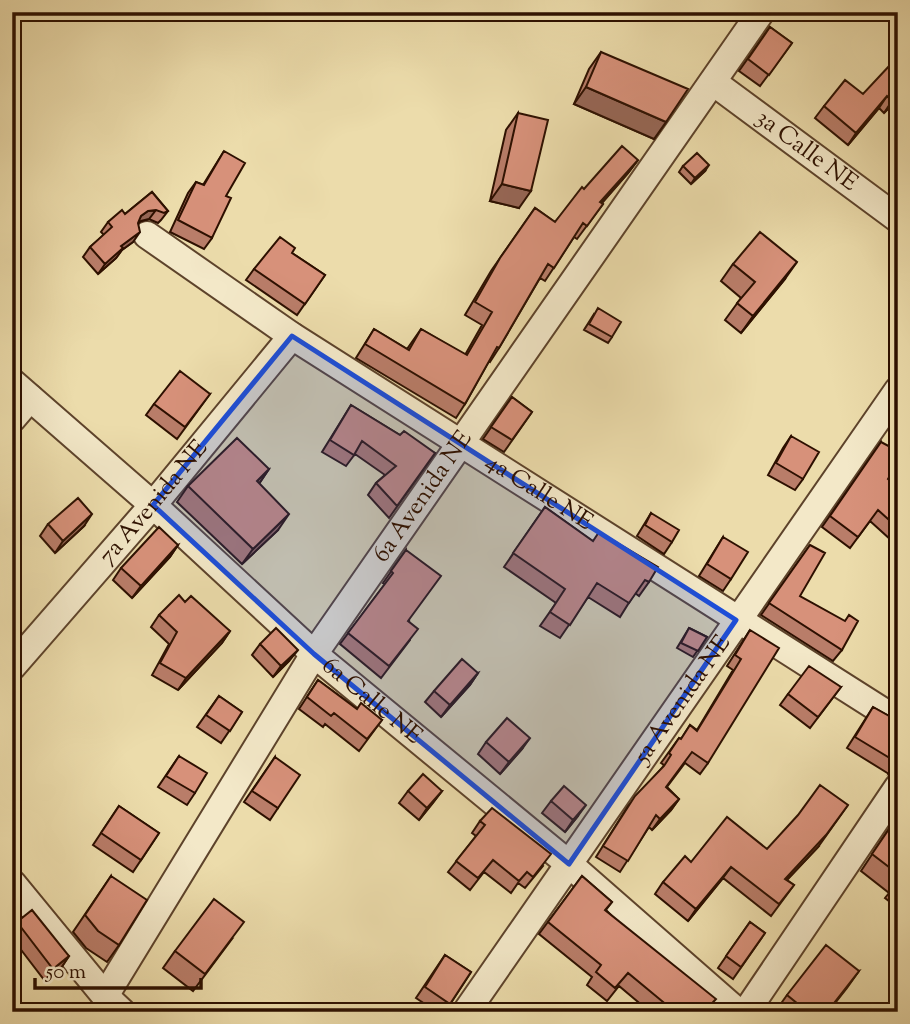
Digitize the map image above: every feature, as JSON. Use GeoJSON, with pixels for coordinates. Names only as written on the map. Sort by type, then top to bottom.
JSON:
{"type":"FeatureCollection","features":[{"type":"Feature","properties":{"kind":"street","name":"6a Avenida NE"},"geometry":{"type":"LineString","coordinates":[[113,1004],[314,654],[761,12]]}},
{"type":"Feature","properties":{"kind":"street","name":"3a Calle NE"},"geometry":{"type":"LineString","coordinates":[[713,82],[898,219]]}},
{"type":"Feature","properties":{"kind":"street","name":"4a Calle NE"},"geometry":{"type":"LineString","coordinates":[[147,235],[292,336],[898,721]]}},
{"type":"Feature","properties":{"kind":"street","name":"7a Avenida NE"},"geometry":{"type":"LineString","coordinates":[[12,667],[153,505],[292,336]]}},
{"type":"Feature","properties":{"kind":"street","name":"6a Calle NE"},"geometry":{"type":"LineString","coordinates":[[21,390],[153,505],[314,654],[569,864],[738,1012]]}},
{"type":"Feature","properties":{"kind":"street"},"geometry":{"type":"LineString","coordinates":[[12,419],[21,390]]}},
{"type":"Feature","properties":{"kind":"street","name":"5a Avenida NE"},"geometry":{"type":"LineString","coordinates":[[466,1012],[898,390]]}},
{"type":"Feature","properties":{"kind":"street"},"geometry":{"type":"LineString","coordinates":[[746,1012],[898,787]]}},
{"type":"Feature","properties":{"kind":"street"},"geometry":{"type":"LineString","coordinates":[[13,884],[113,1004]]}},
{"type":"Feature","properties":{"kind":"highlighted area"},"geometry":{"type":"Polygon","coordinates":[[[292,336],[736,620],[569,864],[314,654],[153,505],[292,336]]]}},
{"type":"Feature","properties":{"kind":"building"},"geometry":{"type":"Polygon","coordinates":[[[770,27],[792,43],[769,75],[748,59],[770,27]]]}},
{"type":"Feature","properties":{"kind":"building"},"geometry":{"type":"Polygon","coordinates":[[[601,52],[688,89],[666,122],[586,87],[601,52]]]}},
{"type":"Feature","properties":{"kind":"building"},"geometry":{"type":"Polygon","coordinates":[[[891,64],[898,70],[898,95],[892,101],[887,96],[856,133],[824,106],[845,80],[863,94],[891,64]]]}},
{"type":"Feature","properties":{"kind":"building"},"geometry":{"type":"Polygon","coordinates":[[[518,113],[548,120],[531,191],[502,184],[518,113]]]}},
{"type":"Feature","properties":{"kind":"building"},"geometry":{"type":"Polygon","coordinates":[[[622,146],[638,160],[600,202],[603,204],[587,226],[583,223],[554,268],[548,264],[465,404],[365,344],[374,329],[409,350],[421,329],[467,355],[492,312],[475,302],[500,258],[535,208],[555,222],[582,187],[584,189],[622,146]]]}},
{"type":"Feature","properties":{"kind":"building"},"geometry":{"type":"Polygon","coordinates":[[[224,151],[245,163],[226,196],[231,198],[212,238],[178,220],[196,182],[204,185],[224,151]]]}},
{"type":"Feature","properties":{"kind":"building"},"geometry":{"type":"Polygon","coordinates":[[[697,153],[709,165],[695,178],[683,166],[697,153]]]}},
{"type":"Feature","properties":{"kind":"building"},"geometry":{"type":"Polygon","coordinates":[[[152,192],[168,211],[148,211],[141,216],[138,223],[140,232],[121,246],[123,248],[105,264],[90,247],[112,227],[108,222],[122,210],[125,214],[152,192]]]}},
{"type":"Feature","properties":{"kind":"building"},"geometry":{"type":"Polygon","coordinates":[[[760,232],[797,262],[753,316],[737,303],[755,282],[733,264],[760,232]]]}},
{"type":"Feature","properties":{"kind":"building"},"geometry":{"type":"Polygon","coordinates":[[[280,237],[295,248],[292,253],[325,275],[305,304],[254,269],[280,237]]]}},
{"type":"Feature","properties":{"kind":"building"},"geometry":{"type":"Polygon","coordinates":[[[598,308],[621,322],[612,337],[589,324],[598,308]]]}},
{"type":"Feature","properties":{"kind":"building"},"geometry":{"type":"Polygon","coordinates":[[[180,371],[210,394],[185,427],[154,404],[180,371]]]}},
{"type":"Feature","properties":{"kind":"building"},"geometry":{"type":"Polygon","coordinates":[[[512,397],[532,412],[512,440],[491,427],[512,397]]]}},
{"type":"Feature","properties":{"kind":"building"},"geometry":{"type":"Polygon","coordinates":[[[351,405],[400,435],[404,431],[435,453],[397,506],[376,483],[396,466],[362,441],[354,455],[330,440],[351,405]]]}},
{"type":"Feature","properties":{"kind":"building"},"geometry":{"type":"Polygon","coordinates":[[[791,436],[819,452],[803,479],[776,463],[791,436]]]}},
{"type":"Feature","properties":{"kind":"building"},"geometry":{"type":"Polygon","coordinates":[[[237,438],[269,469],[257,481],[289,514],[253,549],[188,486],[237,438]]]}},
{"type":"Feature","properties":{"kind":"building"},"geometry":{"type":"Polygon","coordinates":[[[881,442],[898,451],[898,462],[888,479],[898,487],[898,528],[878,510],[858,537],[830,516],[881,442]]]}},
{"type":"Feature","properties":{"kind":"building"},"geometry":{"type":"Polygon","coordinates":[[[78,498],[92,514],[63,541],[48,524],[78,498]]]}},
{"type":"Feature","properties":{"kind":"building"},"geometry":{"type":"Polygon","coordinates":[[[545,507],[593,541],[599,532],[658,567],[649,582],[645,580],[629,603],[597,583],[570,625],[550,612],[565,589],[513,553],[545,507]]]}},
{"type":"Feature","properties":{"kind":"building"},"geometry":{"type":"Polygon","coordinates":[[[651,513],[679,530],[672,542],[645,525],[651,513]]]}},
{"type":"Feature","properties":{"kind":"building"},"geometry":{"type":"Polygon","coordinates":[[[159,527],[178,545],[141,586],[121,568],[159,527]]]}},
{"type":"Feature","properties":{"kind":"building"},"geometry":{"type":"Polygon","coordinates":[[[723,537],[748,552],[731,579],[707,564],[723,537]]]}},
{"type":"Feature","properties":{"kind":"building"},"geometry":{"type":"Polygon","coordinates":[[[810,545],[825,553],[800,596],[845,621],[849,615],[858,621],[842,650],[769,603],[810,545]]]}},
{"type":"Feature","properties":{"kind":"building"},"geometry":{"type":"Polygon","coordinates":[[[406,550],[441,576],[408,621],[418,629],[389,666],[348,633],[393,573],[391,571],[406,550]]]}},
{"type":"Feature","properties":{"kind":"building"},"geometry":{"type":"Polygon","coordinates":[[[179,595],[185,602],[191,596],[230,631],[186,678],[160,663],[177,632],[159,615],[179,595]]]}},
{"type":"Feature","properties":{"kind":"building"},"geometry":{"type":"Polygon","coordinates":[[[12,612],[20,619],[12,628],[12,612]]]}},
{"type":"Feature","properties":{"kind":"building"},"geometry":{"type":"Polygon","coordinates":[[[276,628],[298,650],[281,666],[260,644],[276,628]]]}},
{"type":"Feature","properties":{"kind":"building"},"geometry":{"type":"Polygon","coordinates":[[[689,628],[707,637],[698,651],[681,643],[689,628]]]}},
{"type":"Feature","properties":{"kind":"building"},"geometry":{"type":"Polygon","coordinates":[[[750,630],[779,648],[708,763],[692,752],[666,787],[679,799],[660,819],[656,815],[628,861],[603,846],[635,796],[664,766],[679,738],[681,739],[690,725],[697,731],[741,659],[735,655],[750,630]]]}},
{"type":"Feature","properties":{"kind":"building"},"geometry":{"type":"Polygon","coordinates":[[[462,659],[478,673],[450,705],[434,691],[462,659]]]}},
{"type":"Feature","properties":{"kind":"building"},"geometry":{"type":"Polygon","coordinates":[[[809,666],[841,687],[818,717],[788,694],[809,666]]]}},
{"type":"Feature","properties":{"kind":"building"},"geometry":{"type":"Polygon","coordinates":[[[318,680],[357,709],[361,703],[382,720],[367,739],[334,713],[331,716],[307,697],[318,680]]]}},
{"type":"Feature","properties":{"kind":"building"},"geometry":{"type":"Polygon","coordinates":[[[219,696],[242,712],[230,731],[206,715],[219,696]]]}},
{"type":"Feature","properties":{"kind":"building"},"geometry":{"type":"Polygon","coordinates":[[[873,707],[898,721],[898,763],[855,737],[873,707]]]}},
{"type":"Feature","properties":{"kind":"building"},"geometry":{"type":"Polygon","coordinates":[[[507,718],[530,738],[509,762],[486,742],[507,718]]]}},
{"type":"Feature","properties":{"kind":"building"},"geometry":{"type":"Polygon","coordinates":[[[179,756],[207,773],[195,793],[166,776],[179,756]]]}},
{"type":"Feature","properties":{"kind":"building"},"geometry":{"type":"Polygon","coordinates":[[[275,757],[300,775],[278,808],[252,791],[275,757]]]}},
{"type":"Feature","properties":{"kind":"building"},"geometry":{"type":"Polygon","coordinates":[[[423,774],[442,791],[427,808],[408,791],[423,774]]]}},
{"type":"Feature","properties":{"kind":"building"},"geometry":{"type":"Polygon","coordinates":[[[820,785],[848,805],[826,835],[785,879],[794,885],[779,904],[731,867],[696,909],[663,882],[685,856],[691,862],[727,817],[767,849],[798,815],[820,785]]]}},
{"type":"Feature","properties":{"kind":"building"},"geometry":{"type":"Polygon","coordinates":[[[564,786],[586,805],[573,820],[551,801],[564,786]]]}},
{"type":"Feature","properties":{"kind":"building"},"geometry":{"type":"Polygon","coordinates":[[[119,806],[159,833],[141,860],[101,833],[119,806]]]}},
{"type":"Feature","properties":{"kind":"building"},"geometry":{"type":"Polygon","coordinates":[[[492,808],[551,854],[533,877],[527,872],[519,881],[493,860],[478,878],[456,861],[485,825],[480,821],[492,808]]]}},
{"type":"Feature","properties":{"kind":"building"},"geometry":{"type":"Polygon","coordinates":[[[889,829],[898,835],[898,874],[872,854],[889,829]]]}},
{"type":"Feature","properties":{"kind":"building"},"geometry":{"type":"Polygon","coordinates":[[[111,876],[147,900],[119,945],[98,931],[85,915],[111,876]]]}},
{"type":"Feature","properties":{"kind":"building"},"geometry":{"type":"Polygon","coordinates":[[[582,876],[612,902],[605,910],[716,999],[704,1012],[673,1012],[628,973],[615,988],[596,972],[601,965],[548,922],[582,876]]]}},
{"type":"Feature","properties":{"kind":"building"},"geometry":{"type":"Polygon","coordinates":[[[214,899],[244,922],[205,974],[175,951],[214,899]]]}},
{"type":"Feature","properties":{"kind":"building"},"geometry":{"type":"Polygon","coordinates":[[[32,910],[69,956],[53,969],[17,922],[32,910]]]}},
{"type":"Feature","properties":{"kind":"building"},"geometry":{"type":"Polygon","coordinates":[[[750,922],[765,933],[741,967],[726,956],[750,922]]]}},
{"type":"Feature","properties":{"kind":"building"},"geometry":{"type":"Polygon","coordinates":[[[826,945],[859,971],[827,1012],[808,1012],[787,995],[826,945]]]}},
{"type":"Feature","properties":{"kind":"building"},"geometry":{"type":"Polygon","coordinates":[[[445,955],[471,972],[450,1004],[425,987],[445,955]]]}}]}
